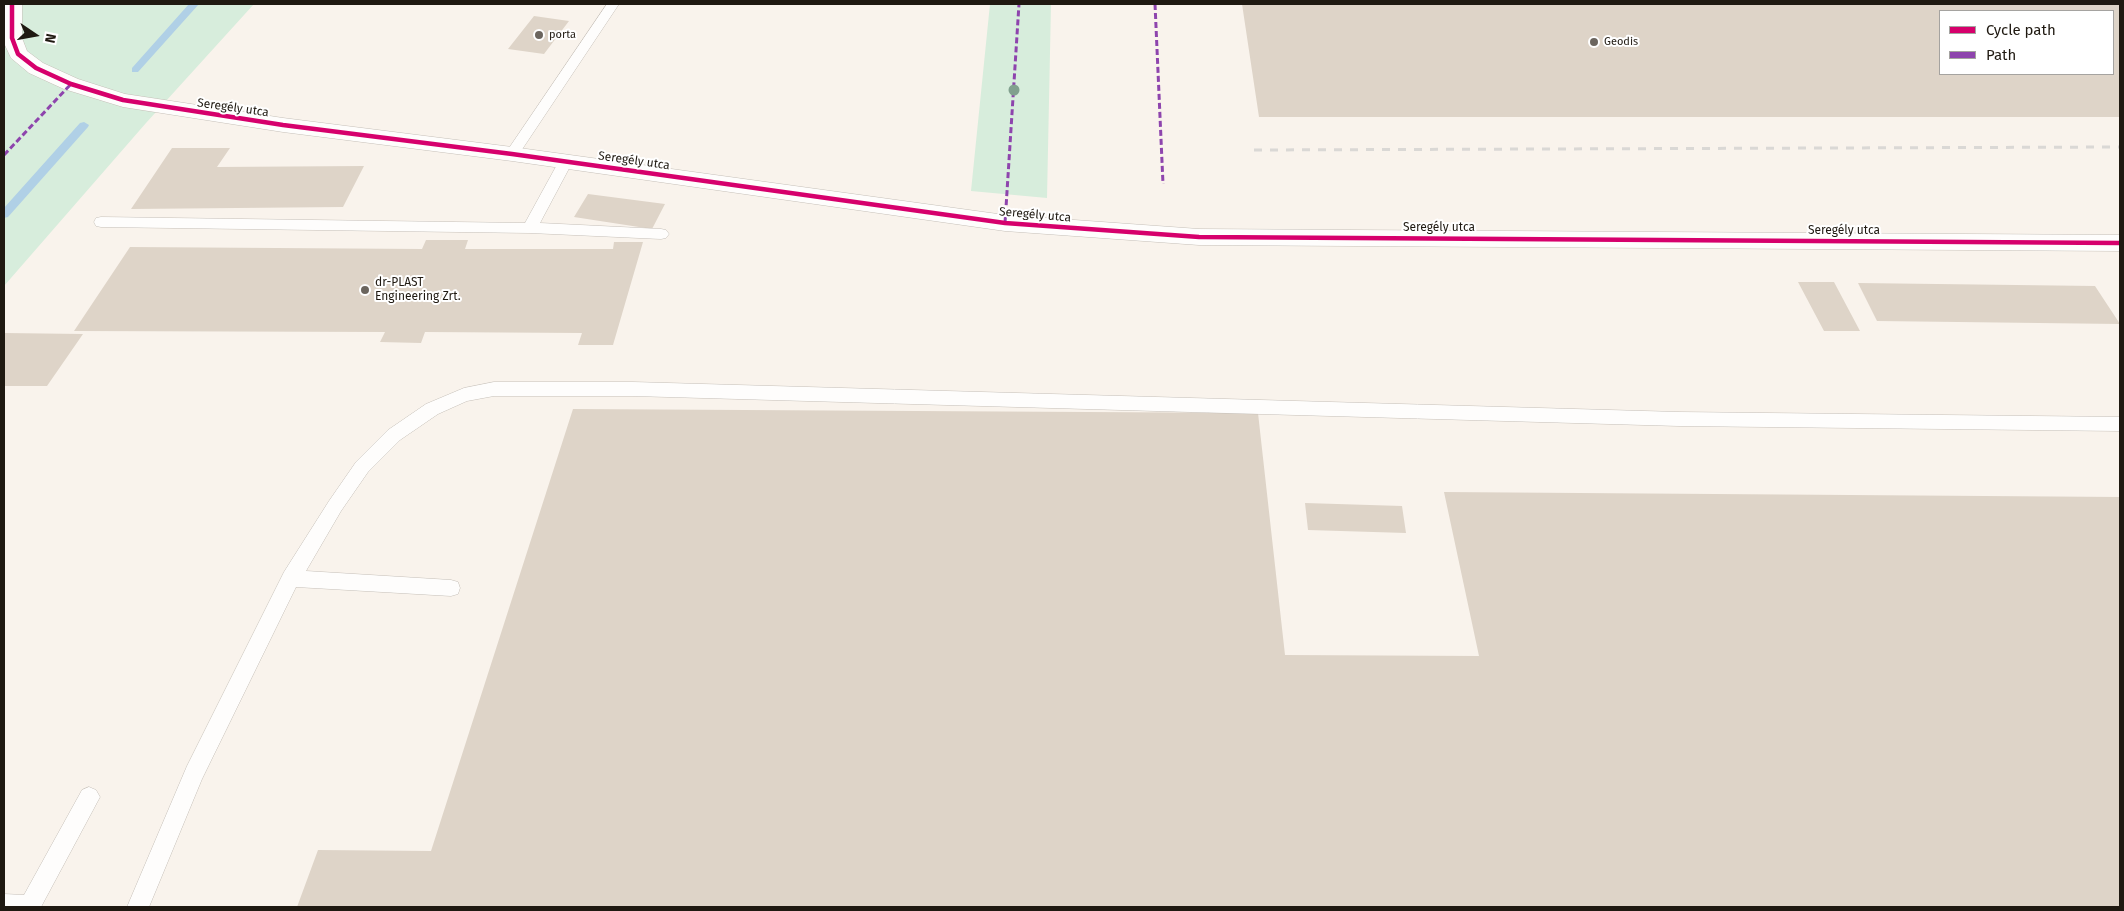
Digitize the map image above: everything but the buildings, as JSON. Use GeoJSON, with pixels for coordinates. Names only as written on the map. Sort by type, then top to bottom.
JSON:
{"type":"FeatureCollection","features":[{"type":"Feature","properties":{"kind":"street","name":"Seregély utca"},"geometry":{"type":"LineString","coordinates":[[12,4],[12,38],[18,54],[36,68],[80,87],[123,100],[158,107],[283,125],[512,154],[1006,223],[1200,237],[2120,243]]}},
{"type":"Feature","properties":{"kind":"lane"},"geometry":{"type":"LineString","coordinates":[[512,154],[613,4]]}},
{"type":"Feature","properties":{"kind":"lane"},"geometry":{"type":"LineString","coordinates":[[530,228],[566,162]]}},
{"type":"Feature","properties":{"kind":"lane"},"geometry":{"type":"LineString","coordinates":[[101,222],[530,228],[661,234]]}},
{"type":"Feature","properties":{"kind":"lane"},"geometry":{"type":"LineString","coordinates":[[138,907],[194,774],[291,578],[340,498],[362,467],[394,435],[432,409],[464,395],[494,389],[633,388],[1679,419],[2120,424]]}},
{"type":"Feature","properties":{"kind":"lane"},"geometry":{"type":"LineString","coordinates":[[291,578],[451,588]]}},
{"type":"Feature","properties":{"kind":"lane"},"geometry":{"type":"LineString","coordinates":[[4,905],[29,907],[89,797]]}},
{"type":"Feature","properties":{"kind":"green space"},"geometry":{"type":"Polygon","coordinates":[[[4,4],[254,4],[146,123],[4,286],[4,4]]]}},
{"type":"Feature","properties":{"kind":"green space"},"geometry":{"type":"Polygon","coordinates":[[[990,4],[1051,4],[1047,198],[971,191],[990,4]]]}},
{"type":"Feature","properties":{"kind":"waterway"},"geometry":{"type":"LineString","coordinates":[[135,70],[194,4]]}},
{"type":"Feature","properties":{"kind":"waterway"},"geometry":{"type":"LineString","coordinates":[[4,214],[84,125]]}},
{"type":"Feature","properties":{"kind":"railway"},"geometry":{"type":"LineString","coordinates":[[1254,150],[2120,147]]}},
{"type":"Feature","properties":{"kind":"marked path"},"geometry":{"type":"LineString","coordinates":[[1005,223],[1019,4]]}},
{"type":"Feature","properties":{"kind":"marked path"},"geometry":{"type":"LineString","coordinates":[[1155,4],[1163,184]]}},
{"type":"Feature","properties":{"kind":"marked path"},"geometry":{"type":"LineString","coordinates":[[4,155],[71,84]]}},
{"type":"Feature","properties":{"kind":"cycle path"},"geometry":{"type":"LineString","coordinates":[[12,4],[12,38],[18,54],[36,68],[71,84],[123,100],[283,125],[512,154],[1005,223],[1199,237],[2120,243]]}},
{"type":"Feature","properties":{"kind":"place","name":"porta"},"geometry":{"type":"Point","coordinates":[539,35]}},
{"type":"Feature","properties":{"kind":"place","name":"Geodis"},"geometry":{"type":"Point","coordinates":[1594,42]}},
{"type":"Feature","properties":{"kind":"place","name":"dr-PLAST Engineering Zrt."},"geometry":{"type":"Point","coordinates":[365,290]}}]}
